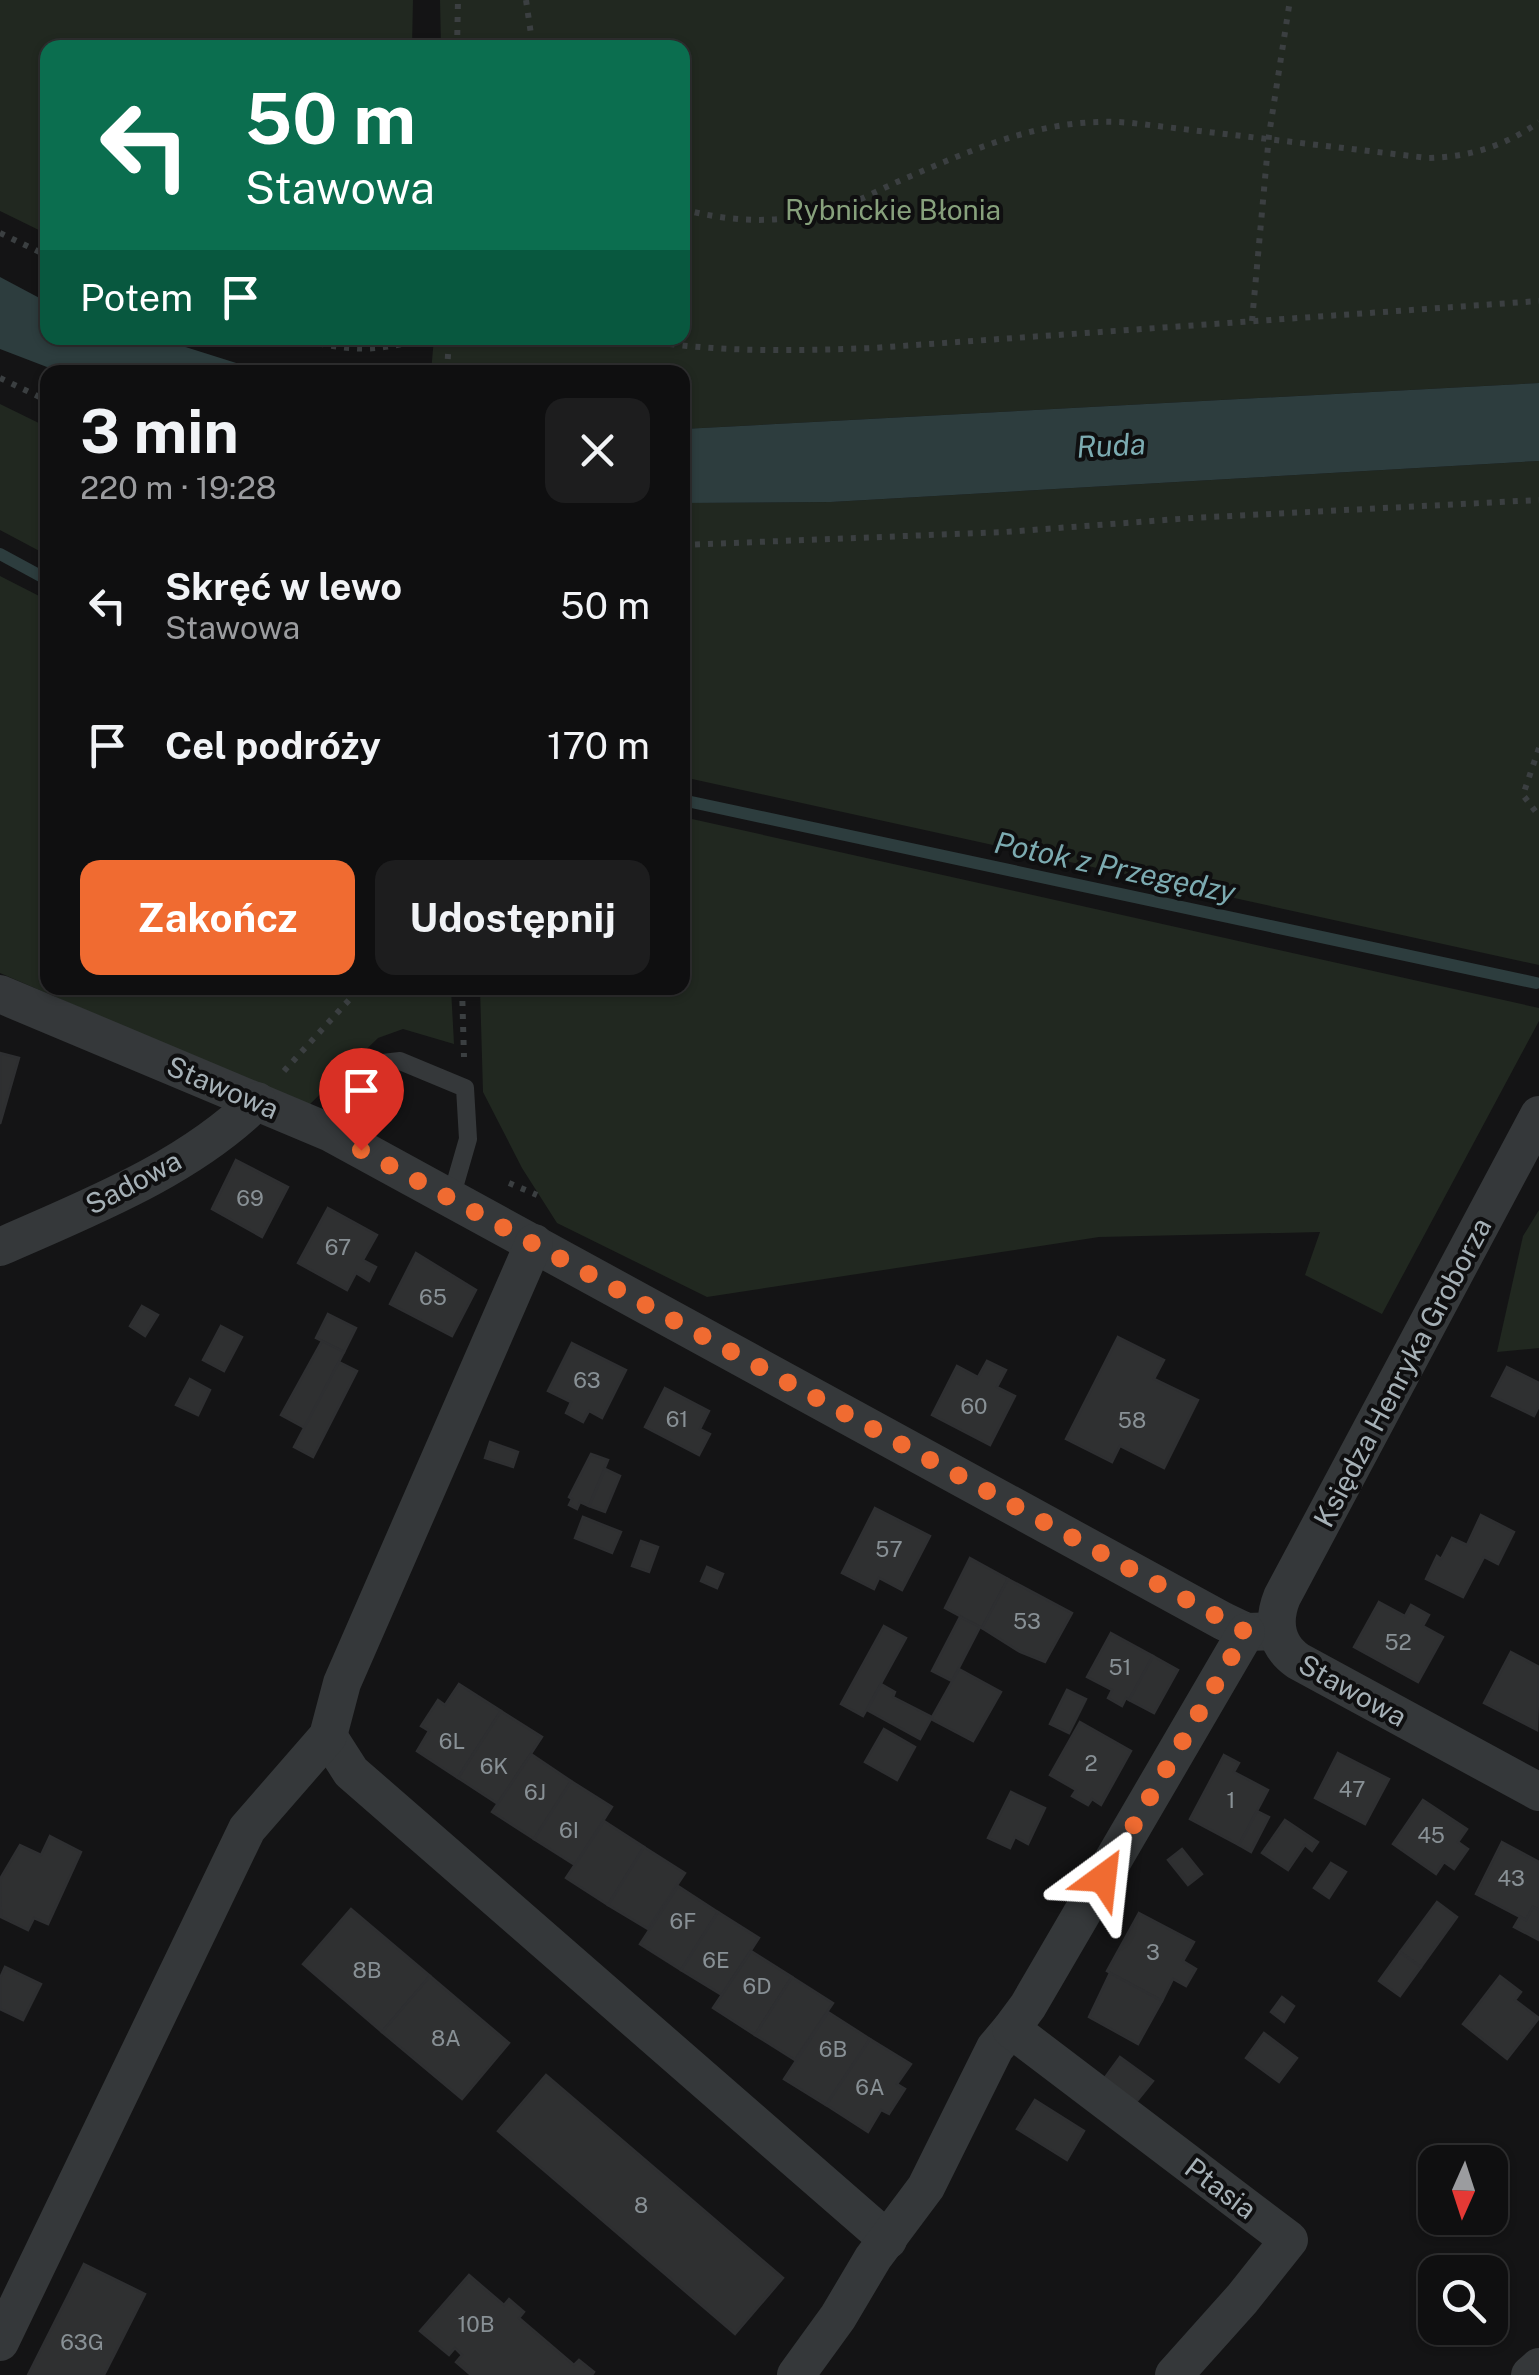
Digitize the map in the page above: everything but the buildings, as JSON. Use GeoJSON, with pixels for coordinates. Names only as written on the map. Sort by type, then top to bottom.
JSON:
{"type":"FeatureCollection","features":[{"type":"Feature","properties":{"kind":"street","name":"Stawowa"},"geometry":{"type":"LineString","coordinates":[[0,994],[331,1134],[1261,1632],[1298,1661],[1539,1792]]}},
{"type":"Feature","properties":{"kind":"street","name":"Sadowa"},"geometry":{"type":"LineString","coordinates":[[0,1248],[160,1171],[230,1127],[257,1101]]}},
{"type":"Feature","properties":{"kind":"street","name":"Księdza Henryka Groborza"},"geometry":{"type":"LineString","coordinates":[[1261,1632],[1277,1614],[1282,1597],[1539,1115]]}},
{"type":"Feature","properties":{"kind":"street"},"geometry":{"type":"LineString","coordinates":[[0,2342],[246,1830],[328,1736],[342,1683],[534,1243]]}},
{"type":"Feature","properties":{"kind":"street"},"geometry":{"type":"LineString","coordinates":[[796,2375],[926,2187],[995,2048],[1028,2006],[1261,1632]]}},
{"type":"Feature","properties":{"kind":"street"},"geometry":{"type":"LineString","coordinates":[[328,1736],[351,1772],[888,2240]]}},
{"type":"Feature","properties":{"kind":"street","name":"Ptasia"},"geometry":{"type":"LineString","coordinates":[[1011,2029],[1290,2240],[1174,2375]]}},
{"type":"Feature","properties":{"kind":"street"},"geometry":{"type":"LineString","coordinates":[[1530,2375],[1539,2367]]}},
{"type":"Feature","properties":{"kind":"lane"},"geometry":{"type":"LineString","coordinates":[[331,1134],[350,1092],[374,1064],[400,1062],[465,1088],[468,1139],[451,1198]]}},
{"type":"Feature","properties":{"kind":"path"},"geometry":{"type":"LineString","coordinates":[[457,40],[458,0]]}},
{"type":"Feature","properties":{"kind":"path"},"geometry":{"type":"LineString","coordinates":[[526,0],[531,40]]}},
{"type":"Feature","properties":{"kind":"path"},"geometry":{"type":"LineString","coordinates":[[1252,322],[1268,141],[1290,0]]}},
{"type":"Feature","properties":{"kind":"path"},"geometry":{"type":"LineString","coordinates":[[690,212],[732,220],[792,218],[837,208],[990,142],[1064,123],[1100,120],[1410,156],[1457,157],[1488,149],[1539,122]]}},
{"type":"Feature","properties":{"kind":"path"},"geometry":{"type":"LineString","coordinates":[[0,233],[40,252]]}},
{"type":"Feature","properties":{"kind":"path"},"geometry":{"type":"LineString","coordinates":[[681,345],[766,352],[873,348],[1539,301]]}},
{"type":"Feature","properties":{"kind":"path"},"geometry":{"type":"LineString","coordinates":[[325,345],[372,351],[396,345]]}},
{"type":"Feature","properties":{"kind":"path"},"geometry":{"type":"LineString","coordinates":[[0,378],[40,397]]}},
{"type":"Feature","properties":{"kind":"path"},"geometry":{"type":"LineString","coordinates":[[690,546],[986,533],[1251,514],[1539,500]]}},
{"type":"Feature","properties":{"kind":"path"},"geometry":{"type":"LineString","coordinates":[[1539,748],[1523,795],[1539,816]]}},
{"type":"Feature","properties":{"kind":"path"},"geometry":{"type":"LineString","coordinates":[[257,1101],[354,995]]}},
{"type":"Feature","properties":{"kind":"path"},"geometry":{"type":"LineString","coordinates":[[462,995],[465,1088]]}},
{"type":"Feature","properties":{"kind":"green space"},"geometry":{"type":"Polygon","coordinates":[[[0,0],[413,0],[412,40],[40,40],[40,231],[0,211],[0,0]]]}},
{"type":"Feature","properties":{"kind":"green space","name":"Rybnickie Błonia"},"geometry":{"type":"Polygon","coordinates":[[[440,0],[1539,0],[1539,383],[690,429],[690,365],[432,365],[433,345],[690,345],[690,40],[441,40],[440,0]]]}},
{"type":"Feature","properties":{"kind":"green space"},"geometry":{"type":"Polygon","coordinates":[[[0,404],[40,424],[40,551],[0,530],[0,404]]]}},
{"type":"Feature","properties":{"kind":"green space"},"geometry":{"type":"Polygon","coordinates":[[[1539,461],[1539,965],[690,779],[690,503],[831,502],[1539,461]]]}},
{"type":"Feature","properties":{"kind":"green space"},"geometry":{"type":"Polygon","coordinates":[[[0,576],[40,596],[40,990],[0,973],[0,576]]]}},
{"type":"Feature","properties":{"kind":"green space"},"geometry":{"type":"Polygon","coordinates":[[[690,819],[1539,1008],[1539,1021],[1382,1314],[1305,1275],[1320,1232],[1099,1237],[707,1297],[557,1223],[522,1168],[483,1092],[480,995],[690,995],[690,819]]]}},
{"type":"Feature","properties":{"kind":"green space"},"geometry":{"type":"Polygon","coordinates":[[[51,995],[451,995],[454,1044],[403,1029],[378,1038],[308,1106],[51,995]]]}},
{"type":"Feature","properties":{"kind":"green space"},"geometry":{"type":"Polygon","coordinates":[[[1539,1210],[1539,1348],[1497,1352],[1523,1236],[1539,1210]]]}},
{"type":"Feature","properties":{"kind":"water"},"geometry":{"type":"Polygon","coordinates":[[[0,277],[40,298],[40,345],[179,345],[243,365],[42,365],[0,349],[0,277]]]}},
{"type":"Feature","properties":{"kind":"water","name":"Ruda"},"geometry":{"type":"Polygon","coordinates":[[[1539,383],[1539,461],[831,502],[690,503],[690,429],[1539,383]]]}},
{"type":"Feature","properties":{"kind":"waterway","name":"Potok z Przegędzy"},"geometry":{"type":"LineString","coordinates":[[0,554],[40,576]]}},
{"type":"Feature","properties":{"kind":"waterway","name":"Potok z Przegędzy"},"geometry":{"type":"LineString","coordinates":[[690,802],[1536,983]]}},
{"type":"Feature","properties":{"kind":"route"},"geometry":{"type":"LineString","coordinates":[[361,1150],[1246,1632],[1103,1878]]}}]}
